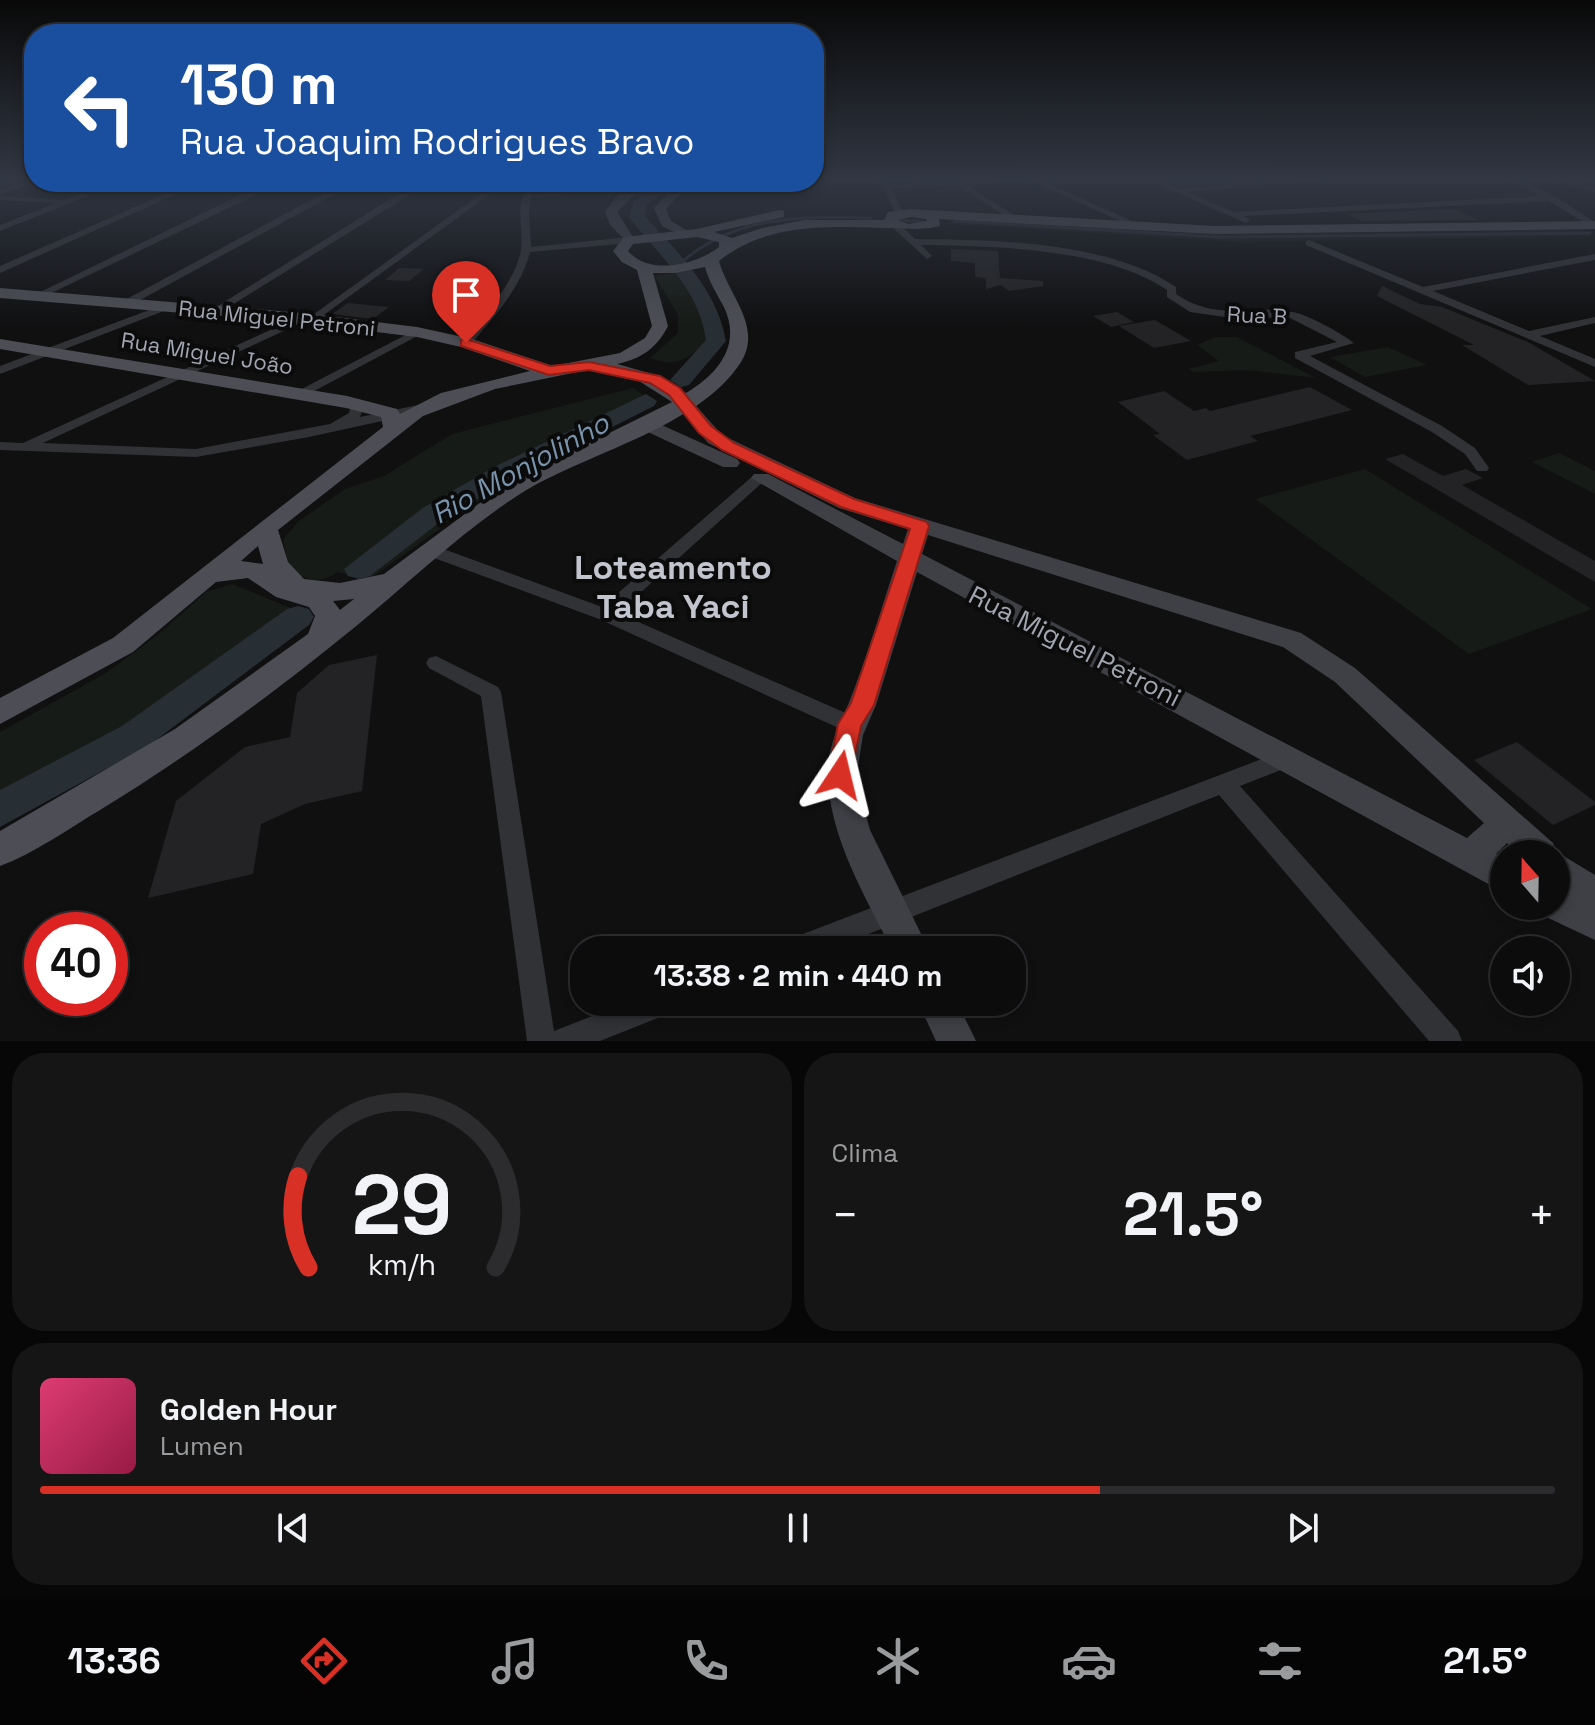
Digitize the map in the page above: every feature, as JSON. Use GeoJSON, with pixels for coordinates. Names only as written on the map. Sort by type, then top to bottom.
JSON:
{"type":"FeatureCollection","features":[{"type":"Feature","properties":{"kind":"main road"},"geometry":{"type":"LineString","coordinates":[[621,229],[634,240]]}},
{"type":"Feature","properties":{"kind":"main road"},"geometry":{"type":"LineString","coordinates":[[677,229],[721,240],[775,229]]}},
{"type":"Feature","properties":{"kind":"main road"},"geometry":{"type":"LineString","coordinates":[[708,229],[634,240],[621,254],[644,266],[667,269],[711,260]]}},
{"type":"Feature","properties":{"kind":"main road"},"geometry":{"type":"LineString","coordinates":[[963,229],[1225,244],[1309,243],[1583,229]]}},
{"type":"Feature","properties":{"kind":"main road"},"geometry":{"type":"LineString","coordinates":[[1205,229],[1498,229]]}},
{"type":"Feature","properties":{"kind":"main road"},"geometry":{"type":"LineString","coordinates":[[0,850],[167,751],[320,640],[489,506],[533,477],[684,403],[715,383],[731,364],[742,335],[735,307],[717,283],[711,260],[721,240]]}},
{"type":"Feature","properties":{"kind":"main road"},"geometry":{"type":"LineString","coordinates":[[0,712],[123,645],[393,421],[469,390],[626,357],[658,334],[660,316],[644,266]]}},
{"type":"Feature","properties":{"kind":"main road","name":"Rua Miguel Petroni"},"geometry":{"type":"LineString","coordinates":[[0,293],[308,319],[417,332],[466,343],[549,371]]}},
{"type":"Feature","properties":{"kind":"main road","name":"Rua Miguel João"},"geometry":{"type":"LineString","coordinates":[[0,344],[300,393],[357,405],[393,421]]}},
{"type":"Feature","properties":{"kind":"main road"},"geometry":{"type":"LineString","coordinates":[[589,366],[655,379],[674,391],[705,429],[728,447],[847,503],[880,527],[920,526],[1292,640],[1345,675],[1525,840]]}},
{"type":"Feature","properties":{"kind":"main road","name":"Rua Miguel Petroni"},"geometry":{"type":"LineString","coordinates":[[644,423],[759,478],[880,527],[908,560],[1290,757],[1490,867]]}},
{"type":"Feature","properties":{"kind":"main road"},"geometry":{"type":"LineString","coordinates":[[904,936],[847,814],[840,775],[850,724],[862,705],[920,526]]}},
{"type":"Feature","properties":{"kind":"main road"},"geometry":{"type":"LineString","coordinates":[[265,528],[276,564],[298,585],[348,593],[399,577]]}},
{"type":"Feature","properties":{"kind":"main road"},"geometry":{"type":"LineString","coordinates":[[204,576],[235,569],[254,570],[285,591],[319,601],[329,615],[320,640]]}},
{"type":"Feature","properties":{"kind":"main road"},"geometry":{"type":"LineString","coordinates":[[1471,856],[1498,831],[1501,818]]}},
{"type":"Feature","properties":{"kind":"main road"},"geometry":{"type":"LineString","coordinates":[[1570,877],[1595,895]]}},
{"type":"Feature","properties":{"kind":"main road"},"geometry":{"type":"LineString","coordinates":[[1570,911],[1595,923]]}},
{"type":"Feature","properties":{"kind":"main road"},"geometry":{"type":"LineString","coordinates":[[944,1016],[956,1041]]}},
{"type":"Feature","properties":{"kind":"street"},"geometry":{"type":"LineString","coordinates":[[0,270],[94,229]]}},
{"type":"Feature","properties":{"kind":"street"},"geometry":{"type":"LineString","coordinates":[[37,296],[177,229]]}},
{"type":"Feature","properties":{"kind":"street"},"geometry":{"type":"LineString","coordinates":[[127,303],[265,229]]}},
{"type":"Feature","properties":{"kind":"street"},"geometry":{"type":"LineString","coordinates":[[217,311],[349,229]]}},
{"type":"Feature","properties":{"kind":"street"},"geometry":{"type":"LineString","coordinates":[[22,447],[181,373],[308,319],[436,229]]}},
{"type":"Feature","properties":{"kind":"street"},"geometry":{"type":"LineString","coordinates":[[466,343],[519,270],[526,250],[523,229]]}},
{"type":"Feature","properties":{"kind":"street","name":"Rua B"},"geometry":{"type":"LineString","coordinates":[[903,229],[911,242],[923,229]]}},
{"type":"Feature","properties":{"kind":"street","name":"Rua B"},"geometry":{"type":"LineString","coordinates":[[929,229],[949,242],[1082,255],[1120,265],[1168,285],[1174,298],[1190,309],[1225,314],[1288,314],[1348,343],[1299,355],[1437,429],[1470,451],[1475,463],[1482,468]]}},
{"type":"Feature","properties":{"kind":"street"},"geometry":{"type":"LineString","coordinates":[[526,250],[634,240]]}},
{"type":"Feature","properties":{"kind":"street"},"geometry":{"type":"LineString","coordinates":[[949,242],[991,240],[1101,251],[1120,265]]}},
{"type":"Feature","properties":{"kind":"street"},"geometry":{"type":"LineString","coordinates":[[1309,243],[1595,363]]}},
{"type":"Feature","properties":{"kind":"street"},"geometry":{"type":"LineString","coordinates":[[1082,255],[1101,251]]}},
{"type":"Feature","properties":{"kind":"street"},"geometry":{"type":"LineString","coordinates":[[1421,290],[1595,257]]}},
{"type":"Feature","properties":{"kind":"street"},"geometry":{"type":"LineString","coordinates":[[0,370],[165,307]]}},
{"type":"Feature","properties":{"kind":"street"},"geometry":{"type":"LineString","coordinates":[[1528,335],[1595,320]]}},
{"type":"Feature","properties":{"kind":"street"},"geometry":{"type":"LineString","coordinates":[[300,393],[417,332]]}},
{"type":"Feature","properties":{"kind":"street"},"geometry":{"type":"LineString","coordinates":[[335,427],[355,415],[357,405]]}},
{"type":"Feature","properties":{"kind":"street"},"geometry":{"type":"LineString","coordinates":[[0,446],[196,453],[335,427],[393,421]]}},
{"type":"Feature","properties":{"kind":"street"},"geometry":{"type":"LineString","coordinates":[[605,615],[759,478]]}},
{"type":"Feature","properties":{"kind":"street"},"geometry":{"type":"LineString","coordinates":[[432,551],[605,615],[850,724]]}},
{"type":"Feature","properties":{"kind":"street"},"geometry":{"type":"LineString","coordinates":[[436,663],[491,692],[541,1041]]}},
{"type":"Feature","properties":{"kind":"street"},"geometry":{"type":"LineString","coordinates":[[831,936],[1290,757]]}},
{"type":"Feature","properties":{"kind":"street"},"geometry":{"type":"LineString","coordinates":[[1222,782],[1448,1041]]}},
{"type":"Feature","properties":{"kind":"street"},"geometry":{"type":"LineString","coordinates":[[564,1041],[627,1016]]}},
{"type":"Feature","properties":{"kind":"shaded area"},"geometry":{"type":"Polygon","coordinates":[[[1020,229],[1152,229],[1229,233],[1581,229],[1594,236],[1236,242],[1020,229]]]}},
{"type":"Feature","properties":{"kind":"shaded area"},"geometry":{"type":"Polygon","coordinates":[[[679,273],[707,322],[707,342],[681,360],[659,361],[650,358],[678,333],[678,315],[655,276],[679,273]]]}},
{"type":"Feature","properties":{"kind":"shaded area"},"geometry":{"type":"Polygon","coordinates":[[[1215,337],[1237,337],[1316,378],[1247,370],[1194,372],[1188,369],[1219,361],[1197,345],[1215,337]]]}},
{"type":"Feature","properties":{"kind":"shaded area"},"geometry":{"type":"Polygon","coordinates":[[[1388,347],[1427,365],[1365,377],[1330,357],[1388,347]]]}},
{"type":"Feature","properties":{"kind":"shaded area"},"geometry":{"type":"Polygon","coordinates":[[[633,388],[657,404],[495,489],[374,576],[362,579],[338,572],[314,580],[289,569],[283,539],[299,521],[345,489],[384,476],[452,434],[633,388]]]}},
{"type":"Feature","properties":{"kind":"shaded area"},"geometry":{"type":"Polygon","coordinates":[[[1559,453],[1595,471],[1595,494],[1532,462],[1559,453]]]}},
{"type":"Feature","properties":{"kind":"shaded area"},"geometry":{"type":"Polygon","coordinates":[[[1365,469],[1592,609],[1469,654],[1255,499],[1365,469]]]}},
{"type":"Feature","properties":{"kind":"shaded area"},"geometry":{"type":"Polygon","coordinates":[[[232,584],[313,617],[307,626],[127,755],[0,825],[0,732],[106,673],[159,634],[206,592],[232,584]]]}},
{"type":"Feature","properties":{"kind":"building"},"geometry":{"type":"Polygon","coordinates":[[[951,249],[998,251],[1000,278],[1043,281],[1043,286],[1009,291],[1001,285],[986,289],[986,278],[975,277],[975,263],[951,261],[951,249]]]}},
{"type":"Feature","properties":{"kind":"building"},"geometry":{"type":"Polygon","coordinates":[[[399,268],[424,269],[409,281],[385,280],[399,268]]]}},
{"type":"Feature","properties":{"kind":"building"},"geometry":{"type":"Polygon","coordinates":[[[1382,286],[1420,304],[1442,307],[1528,342],[1595,381],[1528,385],[1462,345],[1474,345],[1377,296],[1382,286]]]}},
{"type":"Feature","properties":{"kind":"building"},"geometry":{"type":"Polygon","coordinates":[[[348,303],[389,307],[373,319],[332,314],[348,303]]]}},
{"type":"Feature","properties":{"kind":"building"},"geometry":{"type":"Polygon","coordinates":[[[1117,312],[1134,322],[1111,327],[1093,316],[1117,312]]]}},
{"type":"Feature","properties":{"kind":"building"},"geometry":{"type":"Polygon","coordinates":[[[1155,320],[1191,341],[1154,348],[1119,326],[1155,320]]]}},
{"type":"Feature","properties":{"kind":"building"},"geometry":{"type":"Polygon","coordinates":[[[1310,387],[1352,410],[1250,436],[1258,441],[1187,460],[1153,435],[1160,434],[1118,402],[1164,391],[1194,411],[1206,408],[1210,411],[1310,387]]]}},
{"type":"Feature","properties":{"kind":"building"},"geometry":{"type":"Polygon","coordinates":[[[1403,454],[1443,476],[1466,469],[1483,478],[1462,485],[1595,561],[1595,582],[1385,459],[1403,454]]]}},
{"type":"Feature","properties":{"kind":"building"},"geometry":{"type":"Polygon","coordinates":[[[377,655],[362,791],[305,804],[261,824],[253,874],[148,898],[176,801],[245,747],[290,737],[297,693],[329,665],[377,655]]]}},
{"type":"Feature","properties":{"kind":"building"},"geometry":{"type":"Polygon","coordinates":[[[1517,742],[1595,805],[1553,825],[1474,760],[1517,742]]]}},
{"type":"Feature","properties":{"kind":"waterway","name":"Rio Monjolinho"},"geometry":{"type":"LineString","coordinates":[[647,229],[675,261],[681,263],[707,311],[714,331],[716,341],[681,380]]}},
{"type":"Feature","properties":{"kind":"waterway"},"geometry":{"type":"LineString","coordinates":[[681,263],[723,235],[741,229]]}},
{"type":"Feature","properties":{"kind":"waterway"},"geometry":{"type":"LineString","coordinates":[[1080,229],[1220,237],[1590,233]]}},
{"type":"Feature","properties":{"kind":"waterway","name":"Rio Monjolinho"},"geometry":{"type":"LineString","coordinates":[[359,569],[434,513],[507,470],[646,401]]}},
{"type":"Feature","properties":{"kind":"waterway","name":"Rio Monjolinho"},"geometry":{"type":"LineString","coordinates":[[0,810],[135,736],[298,617]]}},
{"type":"Feature","properties":{"kind":"district","name":"Loteamento Taba Yaci"},"geometry":{"type":"Point","coordinates":[673,586]}},
{"type":"Feature","properties":{"kind":"route"},"geometry":{"type":"LineString","coordinates":[[466,343],[549,371],[589,366],[632,372],[655,379],[674,391],[705,429],[728,447],[847,503],[920,526],[862,705],[850,724],[840,775]]}}]}
